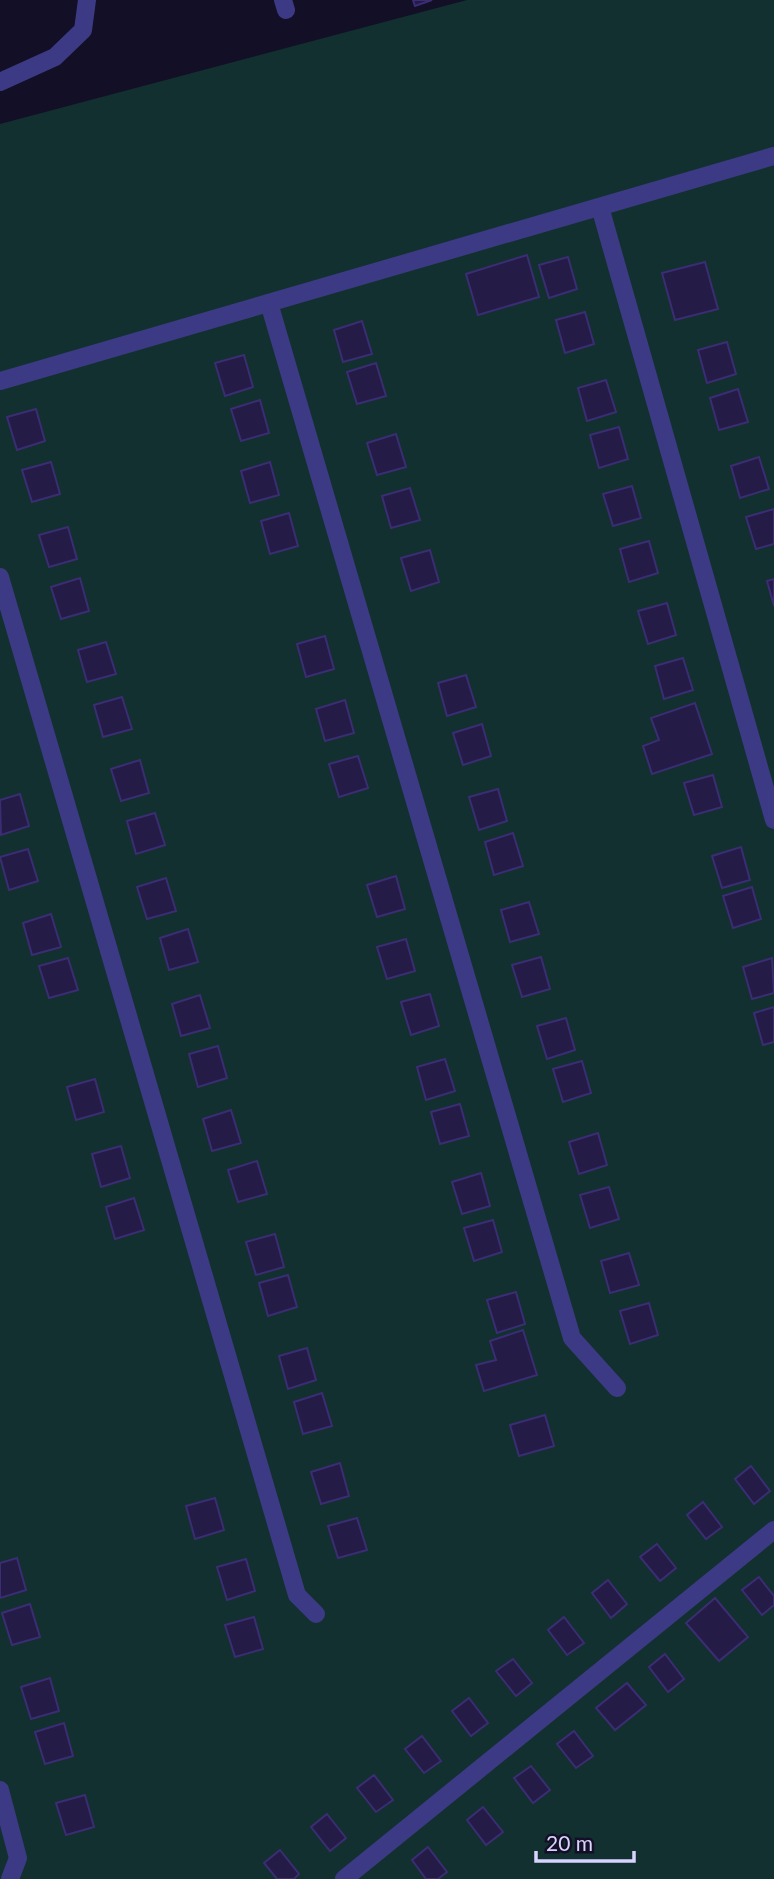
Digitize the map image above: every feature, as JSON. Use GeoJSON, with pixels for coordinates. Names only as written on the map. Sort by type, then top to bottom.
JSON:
{"type":"FeatureCollection","features":[{"type":"Feature","properties":{"kind":"lane"},"geometry":{"type":"LineString","coordinates":[[0,82],[55,57],[83,30],[87,0]]}},
{"type":"Feature","properties":{"kind":"lane"},"geometry":{"type":"LineString","coordinates":[[0,381],[774,156]]}},
{"type":"Feature","properties":{"kind":"lane"},"geometry":{"type":"LineString","coordinates":[[600,206],[774,820]]}},
{"type":"Feature","properties":{"kind":"lane"},"geometry":{"type":"LineString","coordinates":[[269,303],[572,1338],[617,1388]]}},
{"type":"Feature","properties":{"kind":"lane"},"geometry":{"type":"LineString","coordinates":[[0,577],[297,1595],[316,1615]]}},
{"type":"Feature","properties":{"kind":"lane"},"geometry":{"type":"LineString","coordinates":[[344,1879],[774,1530]]}},
{"type":"Feature","properties":{"kind":"lane"},"geometry":{"type":"LineString","coordinates":[[0,1790],[18,1858],[10,1879]]}},
{"type":"Feature","properties":{"kind":"green space"},"geometry":{"type":"Polygon","coordinates":[[[467,0],[774,0],[774,1879],[0,1879],[0,124],[467,0]]]}},
{"type":"Feature","properties":{"kind":"building"},"geometry":{"type":"Polygon","coordinates":[[[413,0],[432,0],[415,6],[413,0]]]}},
{"type":"Feature","properties":{"kind":"building"},"geometry":{"type":"Polygon","coordinates":[[[527,255],[539,297],[478,315],[466,274],[527,255]]]}},
{"type":"Feature","properties":{"kind":"building"},"geometry":{"type":"Polygon","coordinates":[[[568,257],[577,289],[549,298],[539,265],[568,257]]]}},
{"type":"Feature","properties":{"kind":"building"},"geometry":{"type":"Polygon","coordinates":[[[705,262],[718,309],[675,320],[662,273],[705,262]]]}},
{"type":"Feature","properties":{"kind":"building"},"geometry":{"type":"Polygon","coordinates":[[[585,312],[594,344],[565,353],[556,320],[585,312]]]}},
{"type":"Feature","properties":{"kind":"building"},"geometry":{"type":"Polygon","coordinates":[[[362,321],[372,354],[343,362],[334,330],[362,321]]]}},
{"type":"Feature","properties":{"kind":"building"},"geometry":{"type":"Polygon","coordinates":[[[727,342],[736,374],[707,383],[698,350],[727,342]]]}},
{"type":"Feature","properties":{"kind":"building"},"geometry":{"type":"Polygon","coordinates":[[[244,355],[253,387],[225,396],[215,363],[244,355]]]}},
{"type":"Feature","properties":{"kind":"building"},"geometry":{"type":"Polygon","coordinates":[[[376,363],[386,396],[357,404],[347,372],[376,363]]]}},
{"type":"Feature","properties":{"kind":"building"},"geometry":{"type":"Polygon","coordinates":[[[606,380],[616,412],[587,421],[578,388],[606,380]]]}},
{"type":"Feature","properties":{"kind":"building"},"geometry":{"type":"Polygon","coordinates":[[[738,389],[748,422],[719,430],[710,398],[738,389]]]}},
{"type":"Feature","properties":{"kind":"building"},"geometry":{"type":"Polygon","coordinates":[[[260,400],[269,433],[241,441],[231,409],[260,400]]]}},
{"type":"Feature","properties":{"kind":"building"},"geometry":{"type":"Polygon","coordinates":[[[36,409],[45,441],[17,450],[7,417],[36,409]]]}},
{"type":"Feature","properties":{"kind":"building"},"geometry":{"type":"Polygon","coordinates":[[[619,427],[628,459],[599,468],[590,435],[619,427]]]}},
{"type":"Feature","properties":{"kind":"building"},"geometry":{"type":"Polygon","coordinates":[[[396,434],[406,467],[377,475],[367,443],[396,434]]]}},
{"type":"Feature","properties":{"kind":"building"},"geometry":{"type":"Polygon","coordinates":[[[759,457],[769,489],[740,498],[731,466],[759,457]]]}},
{"type":"Feature","properties":{"kind":"building"},"geometry":{"type":"Polygon","coordinates":[[[51,462],[60,494],[32,502],[22,470],[51,462]]]}},
{"type":"Feature","properties":{"kind":"building"},"geometry":{"type":"Polygon","coordinates":[[[270,462],[279,495],[250,503],[241,471],[270,462]]]}},
{"type":"Feature","properties":{"kind":"building"},"geometry":{"type":"Polygon","coordinates":[[[632,486],[641,518],[613,526],[603,494],[632,486]]]}},
{"type":"Feature","properties":{"kind":"building"},"geometry":{"type":"Polygon","coordinates":[[[410,488],[420,520],[391,528],[382,496],[410,488]]]}},
{"type":"Feature","properties":{"kind":"building"},"geometry":{"type":"Polygon","coordinates":[[[774,509],[774,544],[756,549],[746,517],[774,509]]]}},
{"type":"Feature","properties":{"kind":"building"},"geometry":{"type":"Polygon","coordinates":[[[289,513],[298,546],[270,554],[261,521],[289,513]]]}},
{"type":"Feature","properties":{"kind":"building"},"geometry":{"type":"Polygon","coordinates":[[[68,527],[77,559],[49,567],[39,535],[68,527]]]}},
{"type":"Feature","properties":{"kind":"building"},"geometry":{"type":"Polygon","coordinates":[[[649,541],[658,573],[629,582],[620,549],[649,541]]]}},
{"type":"Feature","properties":{"kind":"building"},"geometry":{"type":"Polygon","coordinates":[[[430,550],[439,582],[411,591],[401,558],[430,550]]]}},
{"type":"Feature","properties":{"kind":"building"},"geometry":{"type":"Polygon","coordinates":[[[80,578],[89,611],[61,619],[51,587],[80,578]]]}},
{"type":"Feature","properties":{"kind":"building"},"geometry":{"type":"Polygon","coordinates":[[[774,579],[774,606],[767,581],[774,579]]]}},
{"type":"Feature","properties":{"kind":"building"},"geometry":{"type":"Polygon","coordinates":[[[667,603],[676,635],[648,644],[638,611],[667,603]]]}},
{"type":"Feature","properties":{"kind":"building"},"geometry":{"type":"Polygon","coordinates":[[[325,636],[334,669],[306,677],[297,644],[325,636]]]}},
{"type":"Feature","properties":{"kind":"building"},"geometry":{"type":"Polygon","coordinates":[[[106,642],[116,674],[87,682],[78,650],[106,642]]]}},
{"type":"Feature","properties":{"kind":"building"},"geometry":{"type":"Polygon","coordinates":[[[683,658],[693,690],[664,699],[655,666],[683,658]]]}},
{"type":"Feature","properties":{"kind":"building"},"geometry":{"type":"Polygon","coordinates":[[[466,675],[476,707],[447,716],[438,683],[466,675]]]}},
{"type":"Feature","properties":{"kind":"building"},"geometry":{"type":"Polygon","coordinates":[[[122,697],[132,729],[103,737],[94,705],[122,697]]]}},
{"type":"Feature","properties":{"kind":"building"},"geometry":{"type":"Polygon","coordinates":[[[345,700],[354,733],[325,741],[316,709],[345,700]]]}},
{"type":"Feature","properties":{"kind":"building"},"geometry":{"type":"Polygon","coordinates":[[[695,703],[712,754],[652,774],[643,746],[659,740],[651,718],[695,703]]]}},
{"type":"Feature","properties":{"kind":"building"},"geometry":{"type":"Polygon","coordinates":[[[482,724],[491,756],[463,765],[453,733],[482,724]]]}},
{"type":"Feature","properties":{"kind":"building"},"geometry":{"type":"Polygon","coordinates":[[[358,756],[368,788],[339,797],[329,764],[358,756]]]}},
{"type":"Feature","properties":{"kind":"building"},"geometry":{"type":"Polygon","coordinates":[[[140,760],[149,793],[121,801],[111,769],[140,760]]]}},
{"type":"Feature","properties":{"kind":"building"},"geometry":{"type":"Polygon","coordinates":[[[713,775],[722,807],[694,815],[684,783],[713,775]]]}},
{"type":"Feature","properties":{"kind":"building"},"geometry":{"type":"Polygon","coordinates":[[[498,789],[507,821],[479,830],[469,797],[498,789]]]}},
{"type":"Feature","properties":{"kind":"building"},"geometry":{"type":"Polygon","coordinates":[[[20,794],[29,826],[1,835],[0,800],[20,794]]]}},
{"type":"Feature","properties":{"kind":"building"},"geometry":{"type":"Polygon","coordinates":[[[155,813],[165,845],[136,854],[127,821],[155,813]]]}},
{"type":"Feature","properties":{"kind":"building"},"geometry":{"type":"Polygon","coordinates":[[[513,833],[523,866],[494,875],[485,842],[513,833]]]}},
{"type":"Feature","properties":{"kind":"building"},"geometry":{"type":"Polygon","coordinates":[[[741,847],[750,880],[722,888],[712,856],[741,847]]]}},
{"type":"Feature","properties":{"kind":"building"},"geometry":{"type":"Polygon","coordinates":[[[28,849],[38,881],[9,890],[0,857],[28,849]]]}},
{"type":"Feature","properties":{"kind":"building"},"geometry":{"type":"Polygon","coordinates":[[[396,876],[405,909],[377,917],[367,885],[396,876]]]}},
{"type":"Feature","properties":{"kind":"building"},"geometry":{"type":"Polygon","coordinates":[[[166,878],[176,911],[147,919],[137,887],[166,878]]]}},
{"type":"Feature","properties":{"kind":"building"},"geometry":{"type":"Polygon","coordinates":[[[752,887],[761,919],[733,928],[723,896],[752,887]]]}},
{"type":"Feature","properties":{"kind":"building"},"geometry":{"type":"Polygon","coordinates":[[[529,902],[539,934],[510,942],[501,910],[529,902]]]}},
{"type":"Feature","properties":{"kind":"building"},"geometry":{"type":"Polygon","coordinates":[[[51,914],[61,947],[32,955],[23,923],[51,914]]]}},
{"type":"Feature","properties":{"kind":"building"},"geometry":{"type":"Polygon","coordinates":[[[188,929],[198,962],[169,970],[160,938],[188,929]]]}},
{"type":"Feature","properties":{"kind":"building"},"geometry":{"type":"Polygon","coordinates":[[[406,939],[415,971],[387,979],[377,947],[406,939]]]}},
{"type":"Feature","properties":{"kind":"building"},"geometry":{"type":"Polygon","coordinates":[[[541,957],[550,989],[522,997],[512,965],[541,957]]]}},
{"type":"Feature","properties":{"kind":"building"},"geometry":{"type":"Polygon","coordinates":[[[68,958],[78,990],[49,998],[39,966],[68,958]]]}},
{"type":"Feature","properties":{"kind":"building"},"geometry":{"type":"Polygon","coordinates":[[[772,958],[774,993],[752,999],[743,967],[772,958]]]}},
{"type":"Feature","properties":{"kind":"building"},"geometry":{"type":"Polygon","coordinates":[[[430,994],[439,1026],[411,1035],[401,1002],[430,994]]]}},
{"type":"Feature","properties":{"kind":"building"},"geometry":{"type":"Polygon","coordinates":[[[200,995],[210,1028],[181,1036],[172,1004],[200,995]]]}},
{"type":"Feature","properties":{"kind":"building"},"geometry":{"type":"Polygon","coordinates":[[[774,1007],[774,1042],[763,1045],[754,1013],[774,1007]]]}},
{"type":"Feature","properties":{"kind":"building"},"geometry":{"type":"Polygon","coordinates":[[[566,1018],[575,1050],[547,1059],[537,1026],[566,1018]]]}},
{"type":"Feature","properties":{"kind":"building"},"geometry":{"type":"Polygon","coordinates":[[[218,1046],[227,1078],[198,1087],[189,1054],[218,1046]]]}},
{"type":"Feature","properties":{"kind":"building"},"geometry":{"type":"Polygon","coordinates":[[[445,1059],[455,1091],[426,1100],[417,1067],[445,1059]]]}},
{"type":"Feature","properties":{"kind":"building"},"geometry":{"type":"Polygon","coordinates":[[[582,1061],[591,1093],[563,1102],[553,1069],[582,1061]]]}},
{"type":"Feature","properties":{"kind":"building"},"geometry":{"type":"Polygon","coordinates":[[[95,1079],[104,1112],[76,1120],[67,1087],[95,1079]]]}},
{"type":"Feature","properties":{"kind":"building"},"geometry":{"type":"Polygon","coordinates":[[[460,1104],[469,1136],[440,1144],[431,1112],[460,1104]]]}},
{"type":"Feature","properties":{"kind":"building"},"geometry":{"type":"Polygon","coordinates":[[[231,1110],[241,1143],[212,1151],[203,1119],[231,1110]]]}},
{"type":"Feature","properties":{"kind":"building"},"geometry":{"type":"Polygon","coordinates":[[[598,1133],[607,1165],[579,1174],[569,1142],[598,1133]]]}},
{"type":"Feature","properties":{"kind":"building"},"geometry":{"type":"Polygon","coordinates":[[[121,1146],[130,1178],[101,1187],[92,1154],[121,1146]]]}},
{"type":"Feature","properties":{"kind":"building"},"geometry":{"type":"Polygon","coordinates":[[[257,1161],[267,1194],[238,1202],[228,1170],[257,1161]]]}},
{"type":"Feature","properties":{"kind":"building"},"geometry":{"type":"Polygon","coordinates":[[[481,1173],[490,1206],[462,1214],[452,1182],[481,1173]]]}},
{"type":"Feature","properties":{"kind":"building"},"geometry":{"type":"Polygon","coordinates":[[[609,1187],[619,1219],[590,1228],[580,1195],[609,1187]]]}},
{"type":"Feature","properties":{"kind":"building"},"geometry":{"type":"Polygon","coordinates":[[[134,1198],[144,1230],[115,1239],[106,1207],[134,1198]]]}},
{"type":"Feature","properties":{"kind":"building"},"geometry":{"type":"Polygon","coordinates":[[[493,1220],[502,1252],[474,1261],[464,1228],[493,1220]]]}},
{"type":"Feature","properties":{"kind":"building"},"geometry":{"type":"Polygon","coordinates":[[[275,1234],[284,1267],[256,1275],[246,1242],[275,1234]]]}},
{"type":"Feature","properties":{"kind":"building"},"geometry":{"type":"Polygon","coordinates":[[[629,1253],[639,1285],[610,1293],[601,1261],[629,1253]]]}},
{"type":"Feature","properties":{"kind":"building"},"geometry":{"type":"Polygon","coordinates":[[[288,1275],[297,1307],[268,1316],[259,1283],[288,1275]]]}},
{"type":"Feature","properties":{"kind":"building"},"geometry":{"type":"Polygon","coordinates":[[[516,1292],[525,1324],[497,1333],[487,1300],[516,1292]]]}},
{"type":"Feature","properties":{"kind":"building"},"geometry":{"type":"Polygon","coordinates":[[[649,1303],[658,1335],[630,1344],[620,1311],[649,1303]]]}},
{"type":"Feature","properties":{"kind":"building"},"geometry":{"type":"Polygon","coordinates":[[[523,1330],[537,1375],[484,1391],[476,1365],[496,1360],[490,1341],[523,1330]]]}},
{"type":"Feature","properties":{"kind":"building"},"geometry":{"type":"Polygon","coordinates":[[[307,1348],[316,1380],[288,1389],[279,1356],[307,1348]]]}},
{"type":"Feature","properties":{"kind":"building"},"geometry":{"type":"Polygon","coordinates":[[[322,1393],[332,1426],[303,1434],[294,1402],[322,1393]]]}},
{"type":"Feature","properties":{"kind":"building"},"geometry":{"type":"Polygon","coordinates":[[[545,1415],[554,1446],[519,1456],[510,1425],[545,1415]]]}},
{"type":"Feature","properties":{"kind":"building"},"geometry":{"type":"Polygon","coordinates":[[[340,1463],[349,1496],[321,1504],[311,1472],[340,1463]]]}},
{"type":"Feature","properties":{"kind":"building"},"geometry":{"type":"Polygon","coordinates":[[[751,1466],[770,1491],[754,1504],[735,1479],[751,1466]]]}},
{"type":"Feature","properties":{"kind":"building"},"geometry":{"type":"Polygon","coordinates":[[[215,1498],[224,1530],[195,1539],[186,1506],[215,1498]]]}},
{"type":"Feature","properties":{"kind":"building"},"geometry":{"type":"Polygon","coordinates":[[[703,1502],[722,1527],[706,1539],[687,1515],[703,1502]]]}},
{"type":"Feature","properties":{"kind":"building"},"geometry":{"type":"Polygon","coordinates":[[[357,1518],[367,1550],[338,1558],[328,1526],[357,1518]]]}},
{"type":"Feature","properties":{"kind":"building"},"geometry":{"type":"Polygon","coordinates":[[[657,1544],[676,1568],[660,1581],[640,1557],[657,1544]]]}},
{"type":"Feature","properties":{"kind":"building"},"geometry":{"type":"Polygon","coordinates":[[[17,1558],[26,1590],[0,1598],[0,1563],[17,1558]]]}},
{"type":"Feature","properties":{"kind":"building"},"geometry":{"type":"Polygon","coordinates":[[[246,1559],[255,1591],[227,1600],[217,1567],[246,1559]]]}},
{"type":"Feature","properties":{"kind":"building"},"geometry":{"type":"Polygon","coordinates":[[[759,1577],[774,1596],[774,1605],[762,1615],[742,1590],[759,1577]]]}},
{"type":"Feature","properties":{"kind":"building"},"geometry":{"type":"Polygon","coordinates":[[[608,1580],[627,1604],[611,1618],[592,1593],[608,1580]]]}},
{"type":"Feature","properties":{"kind":"building"},"geometry":{"type":"Polygon","coordinates":[[[715,1598],[748,1637],[719,1661],[686,1623],[715,1598]]]}},
{"type":"Feature","properties":{"kind":"building"},"geometry":{"type":"Polygon","coordinates":[[[30,1604],[40,1637],[12,1645],[2,1613],[30,1604]]]}},
{"type":"Feature","properties":{"kind":"building"},"geometry":{"type":"Polygon","coordinates":[[[254,1617],[263,1649],[235,1657],[225,1625],[254,1617]]]}},
{"type":"Feature","properties":{"kind":"building"},"geometry":{"type":"Polygon","coordinates":[[[564,1617],[584,1643],[567,1655],[548,1630],[564,1617]]]}},
{"type":"Feature","properties":{"kind":"building"},"geometry":{"type":"Polygon","coordinates":[[[665,1654],[684,1679],[668,1692],[649,1667],[665,1654]]]}},
{"type":"Feature","properties":{"kind":"building"},"geometry":{"type":"Polygon","coordinates":[[[513,1659],[532,1683],[516,1696],[496,1671],[513,1659]]]}},
{"type":"Feature","properties":{"kind":"building"},"geometry":{"type":"Polygon","coordinates":[[[50,1678],[59,1711],[31,1719],[21,1687],[50,1678]]]}},
{"type":"Feature","properties":{"kind":"building"},"geometry":{"type":"Polygon","coordinates":[[[627,1683],[646,1705],[615,1730],[596,1708],[627,1683]]]}},
{"type":"Feature","properties":{"kind":"building"},"geometry":{"type":"Polygon","coordinates":[[[469,1698],[488,1723],[471,1736],[452,1711],[469,1698]]]}},
{"type":"Feature","properties":{"kind":"building"},"geometry":{"type":"Polygon","coordinates":[[[64,1723],[73,1756],[45,1764],[35,1732],[64,1723]]]}},
{"type":"Feature","properties":{"kind":"building"},"geometry":{"type":"Polygon","coordinates":[[[574,1731],[593,1756],[576,1768],[557,1744],[574,1731]]]}},
{"type":"Feature","properties":{"kind":"building"},"geometry":{"type":"Polygon","coordinates":[[[422,1736],[441,1761],[424,1773],[405,1749],[422,1736]]]}},
{"type":"Feature","properties":{"kind":"building"},"geometry":{"type":"Polygon","coordinates":[[[531,1766],[550,1790],[533,1803],[514,1778],[531,1766]]]}},
{"type":"Feature","properties":{"kind":"building"},"geometry":{"type":"Polygon","coordinates":[[[374,1775],[393,1800],[376,1812],[357,1788],[374,1775]]]}},
{"type":"Feature","properties":{"kind":"building"},"geometry":{"type":"Polygon","coordinates":[[[85,1795],[94,1827],[66,1835],[56,1803],[85,1795]]]}},
{"type":"Feature","properties":{"kind":"building"},"geometry":{"type":"Polygon","coordinates":[[[483,1807],[503,1832],[486,1845],[467,1820],[483,1807]]]}},
{"type":"Feature","properties":{"kind":"building"},"geometry":{"type":"Polygon","coordinates":[[[327,1814],[346,1838],[330,1851],[311,1827],[327,1814]]]}},
{"type":"Feature","properties":{"kind":"building"},"geometry":{"type":"Polygon","coordinates":[[[428,1847],[447,1872],[438,1879],[426,1879],[412,1860],[428,1847]]]}},
{"type":"Feature","properties":{"kind":"building"},"geometry":{"type":"Polygon","coordinates":[[[280,1850],[299,1874],[294,1879],[277,1879],[264,1863],[280,1850]]]}}]}
